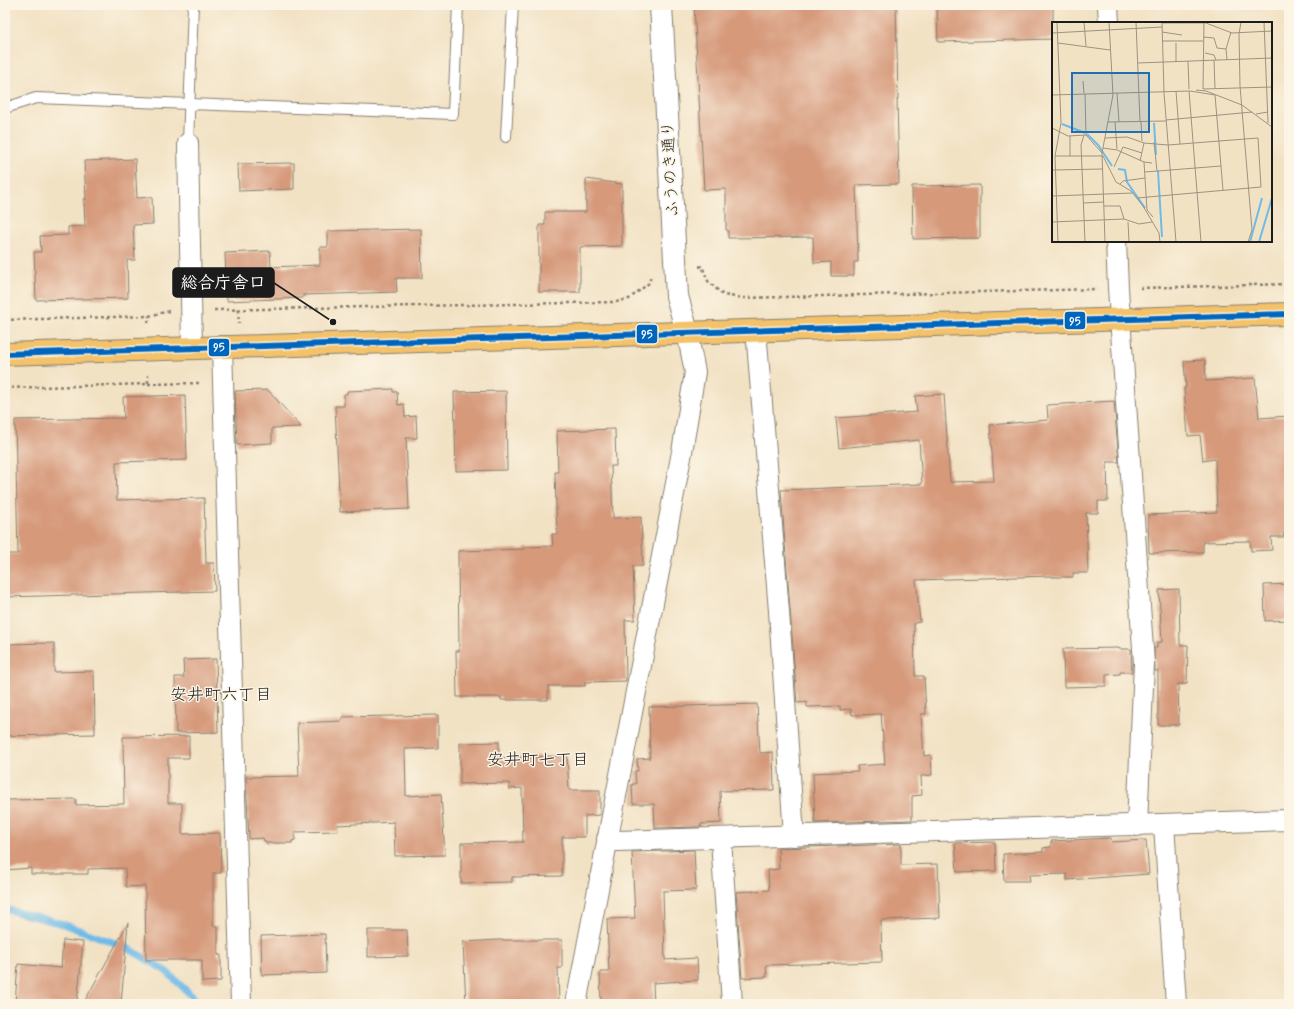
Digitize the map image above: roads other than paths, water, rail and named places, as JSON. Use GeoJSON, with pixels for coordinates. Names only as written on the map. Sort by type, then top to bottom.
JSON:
{"type":"FeatureCollection","features":[{"type":"Feature","properties":{"kind":"main road"},"geometry":{"type":"LineString","coordinates":[[5,354],[222,346],[1289,314]]}},
{"type":"Feature","properties":{"kind":"street","name":"ふうのき通り"},"geometry":{"type":"LineString","coordinates":[[661,5],[677,296],[687,332]]}},
{"type":"Feature","properties":{"kind":"street"},"geometry":{"type":"LineString","coordinates":[[1108,5],[1109,22]]}},
{"type":"Feature","properties":{"kind":"street"},"geometry":{"type":"LineString","coordinates":[[188,143],[192,347]]}},
{"type":"Feature","properties":{"kind":"street"},"geometry":{"type":"LineString","coordinates":[[1116,242],[1144,663],[1137,826]]}},
{"type":"Feature","properties":{"kind":"street"},"geometry":{"type":"LineString","coordinates":[[756,330],[779,611],[794,836]]}},
{"type":"Feature","properties":{"kind":"street"},"geometry":{"type":"LineString","coordinates":[[576,1004],[682,452],[695,372],[687,332]]}},
{"type":"Feature","properties":{"kind":"street"},"geometry":{"type":"LineString","coordinates":[[222,346],[241,1004]]}},
{"type":"Feature","properties":{"kind":"street"},"geometry":{"type":"LineString","coordinates":[[607,838],[618,841],[1137,826],[1289,820]]}},
{"type":"Feature","properties":{"kind":"street"},"geometry":{"type":"LineString","coordinates":[[1164,825],[1176,1004]]}},
{"type":"Feature","properties":{"kind":"street"},"geometry":{"type":"LineString","coordinates":[[721,838],[732,1004]]}},
{"type":"Feature","properties":{"kind":"lane"},"geometry":{"type":"LineString","coordinates":[[188,143],[192,5]]}},
{"type":"Feature","properties":{"kind":"lane"},"geometry":{"type":"LineString","coordinates":[[5,108],[36,98],[453,114],[458,5]]}},
{"type":"Feature","properties":{"kind":"lane"},"geometry":{"type":"LineString","coordinates":[[506,137],[513,5]]}},
{"type":"Feature","properties":{"kind":"waterway"},"geometry":{"type":"LineString","coordinates":[[5,909],[63,924],[126,947],[166,971],[200,1004]]}},
{"type":"Feature","properties":{"kind":"place","name":"総合庁舎口"},"geometry":{"type":"Point","coordinates":[333,322]}},
{"type":"Feature","properties":{"kind":"district","name":"安井町六丁目"},"geometry":{"type":"Point","coordinates":[221,694]}},
{"type":"Feature","properties":{"kind":"district","name":"安井町七丁目"},"geometry":{"type":"Point","coordinates":[538,759]}}]}
